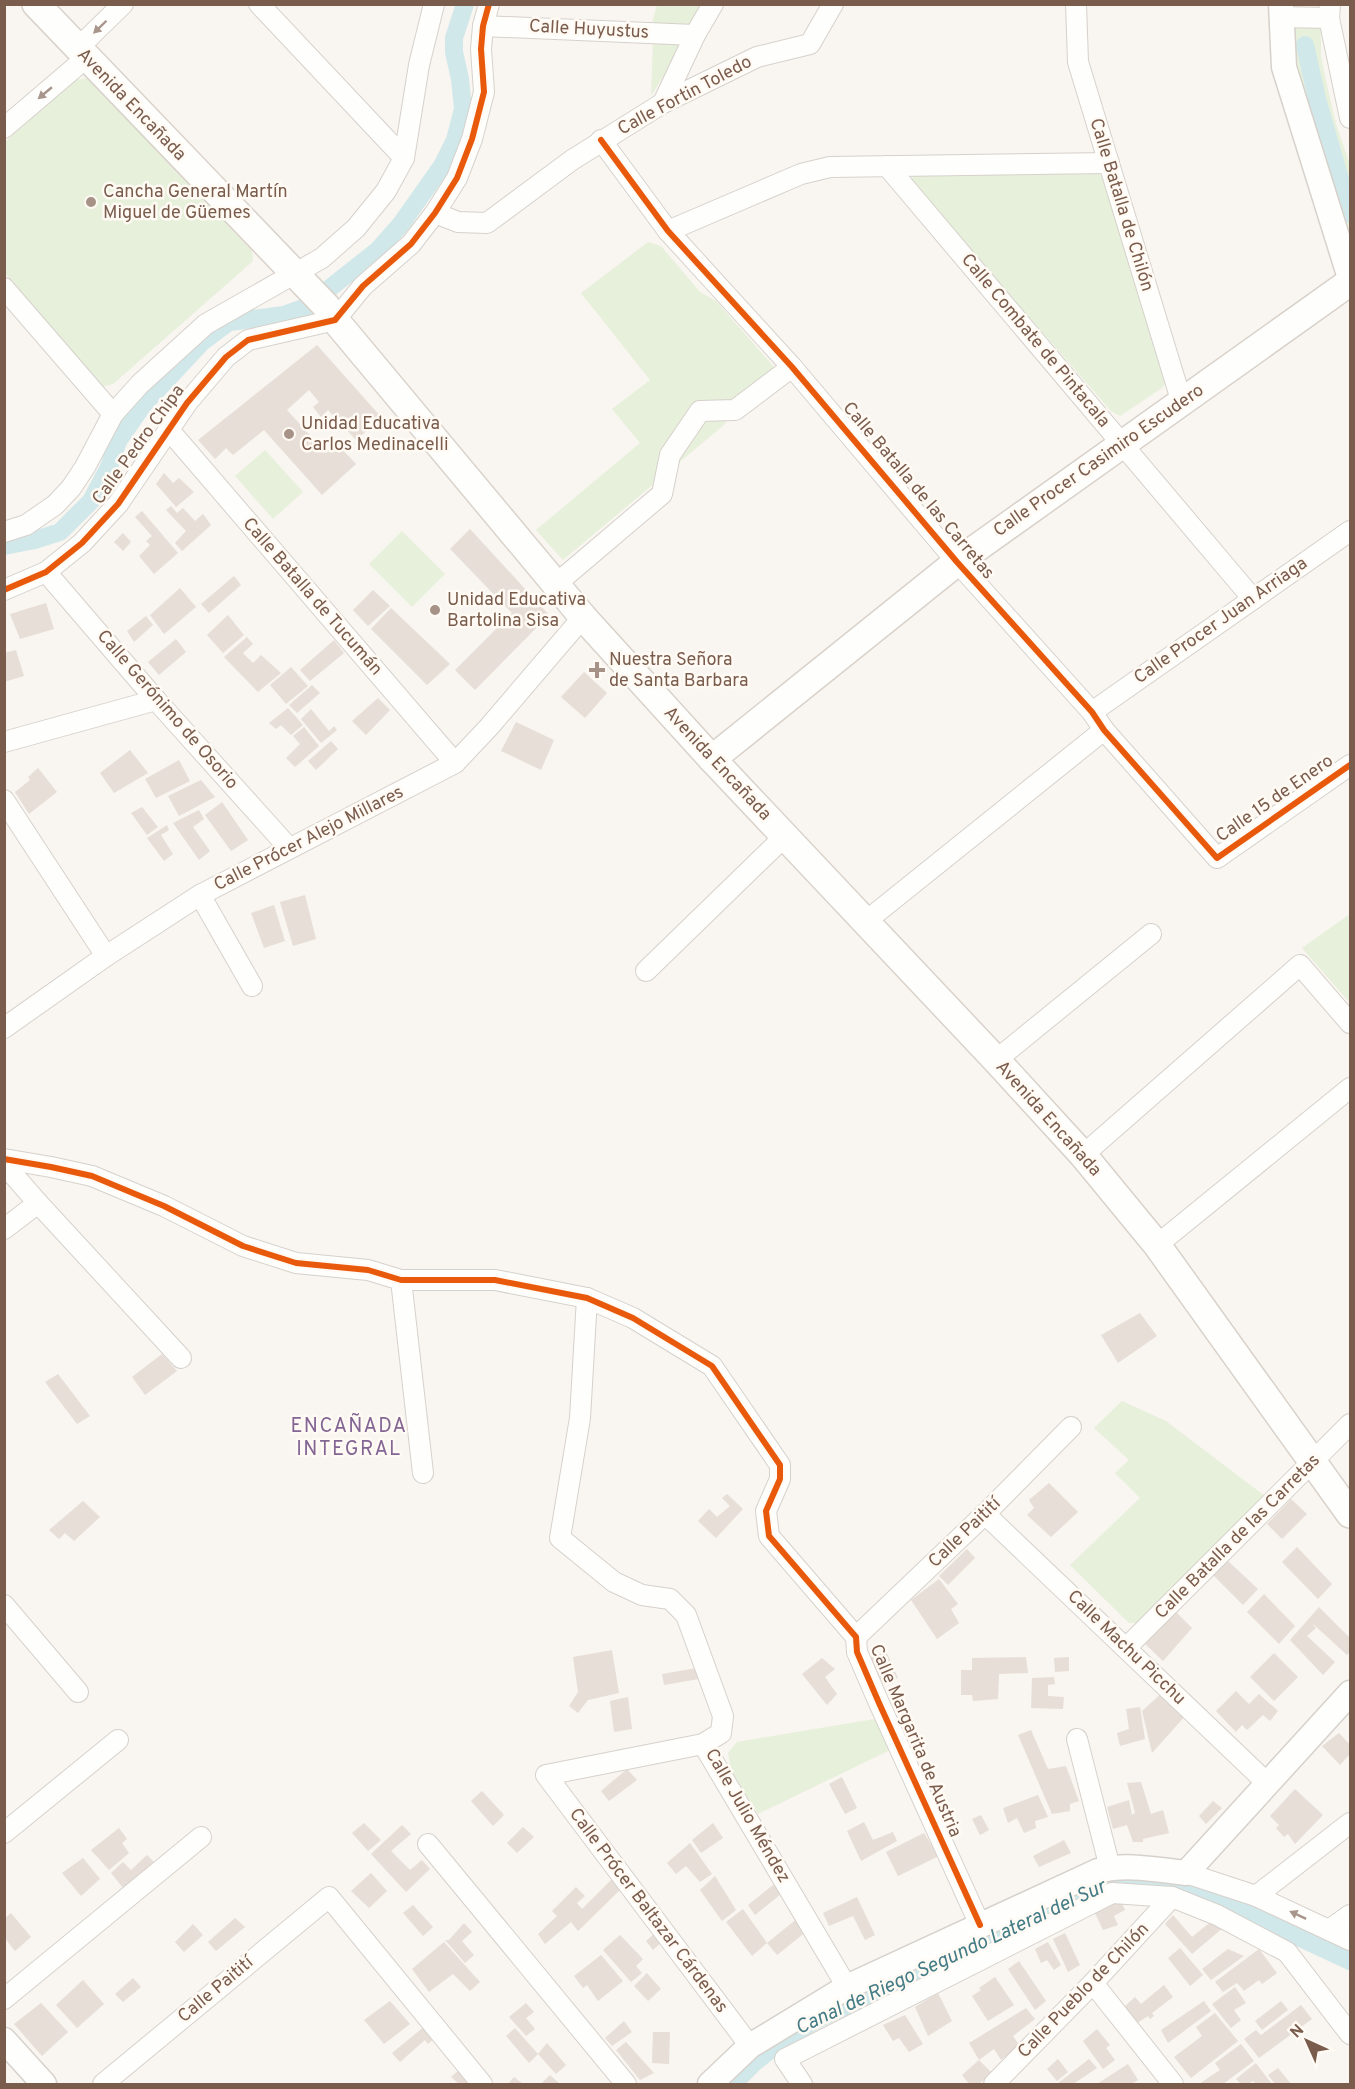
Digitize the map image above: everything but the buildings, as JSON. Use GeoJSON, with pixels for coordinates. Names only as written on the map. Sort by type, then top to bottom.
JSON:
{"type":"FeatureCollection","features":[{"type":"Feature","properties":{"kind":"main road","name":"Avenida Encañada"},"geometry":{"type":"LineString","coordinates":[[36,4],[331,313],[583,617],[784,837],[1083,1155],[1157,1245],[1350,1514]]}},
{"type":"Feature","properties":{"kind":"main road","name":"Calle Procer Casimiro Escudero"},"geometry":{"type":"LineString","coordinates":[[712,759],[957,562],[1122,443],[1182,404],[1350,280]]}},
{"type":"Feature","properties":{"kind":"street"},"geometry":{"type":"LineString","coordinates":[[4,128],[82,54],[123,4]]}},
{"type":"Feature","properties":{"kind":"street"},"geometry":{"type":"LineString","coordinates":[[259,4],[404,158]]}},
{"type":"Feature","properties":{"kind":"street"},"geometry":{"type":"LineString","coordinates":[[4,532],[26,525],[55,505],[76,481],[112,414],[140,384],[206,324],[299,278],[356,228],[386,191],[404,158],[419,65],[434,4]]}},
{"type":"Feature","properties":{"kind":"street"},"geometry":{"type":"LineString","coordinates":[[331,313],[411,244],[435,213],[457,178],[472,139],[484,92],[481,49],[483,26],[489,4]]}},
{"type":"Feature","properties":{"kind":"street"},"geometry":{"type":"LineString","coordinates":[[663,103],[695,35],[713,4]]}},
{"type":"Feature","properties":{"kind":"street","name":"Calle Fortin Toledo"},"geometry":{"type":"LineString","coordinates":[[435,213],[458,222],[487,223],[601,140],[663,103],[757,57],[810,44],[833,4]]}},
{"type":"Feature","properties":{"kind":"street","name":"Calle Batalla de Chilón"},"geometry":{"type":"LineString","coordinates":[[1076,4],[1078,62],[1182,404]]}},
{"type":"Feature","properties":{"kind":"street"},"geometry":{"type":"LineString","coordinates":[[1350,118],[1327,14],[1284,13],[1284,67],[1350,280]]}},
{"type":"Feature","properties":{"kind":"street","name":"Calle Huyustus"},"geometry":{"type":"LineString","coordinates":[[483,26],[695,35]]}},
{"type":"Feature","properties":{"kind":"street","name":"Calle Batalla de las Carretas"},"geometry":{"type":"LineString","coordinates":[[601,140],[668,231],[792,367],[957,562],[1092,712],[1104,730],[1217,858]]}},
{"type":"Feature","properties":{"kind":"street"},"geometry":{"type":"LineString","coordinates":[[668,231],[801,174],[830,167],[1109,163]]}},
{"type":"Feature","properties":{"kind":"street","name":"Calle Combate de Pintacala"},"geometry":{"type":"LineString","coordinates":[[887,166],[1253,599]]}},
{"type":"Feature","properties":{"kind":"street"},"geometry":{"type":"LineString","coordinates":[[4,288],[112,414]]}},
{"type":"Feature","properties":{"kind":"street","name":"Calle Pedro Chipa"},"geometry":{"type":"LineString","coordinates":[[4,590],[46,572],[82,543],[118,504],[187,403],[226,357],[248,340],[331,313]]}},
{"type":"Feature","properties":{"kind":"street"},"geometry":{"type":"LineString","coordinates":[[556,584],[662,494],[670,455],[700,411],[735,410],[792,367]]}},
{"type":"Feature","properties":{"kind":"street","name":"Calle Batalla de Tucumán"},"geometry":{"type":"LineString","coordinates":[[169,430],[455,763]]}},
{"type":"Feature","properties":{"kind":"street","name":"Calle Procer Juan Arriaga"},"geometry":{"type":"LineString","coordinates":[[1092,712],[1350,531]]}},
{"type":"Feature","properties":{"kind":"street","name":"Calle Gerónimo de Osorio"},"geometry":{"type":"LineString","coordinates":[[46,572],[156,700],[289,848]]}},
{"type":"Feature","properties":{"kind":"street","name":"Calle Prócer Alejo Millares"},"geometry":{"type":"LineString","coordinates":[[4,1028],[106,956],[200,895],[455,763],[489,727],[583,617]]}},
{"type":"Feature","properties":{"kind":"street"},"geometry":{"type":"LineString","coordinates":[[4,742],[156,700]]}},
{"type":"Feature","properties":{"kind":"street"},"geometry":{"type":"LineString","coordinates":[[865,922],[1104,730]]}},
{"type":"Feature","properties":{"kind":"street","name":"Calle 15 de Enero"},"geometry":{"type":"LineString","coordinates":[[1217,858],[1350,765]]}},
{"type":"Feature","properties":{"kind":"street"},"geometry":{"type":"LineString","coordinates":[[4,800],[106,956]]}},
{"type":"Feature","properties":{"kind":"street"},"geometry":{"type":"LineString","coordinates":[[646,971],[784,837]]}},
{"type":"Feature","properties":{"kind":"street"},"geometry":{"type":"LineString","coordinates":[[200,895],[252,986]]}},
{"type":"Feature","properties":{"kind":"street"},"geometry":{"type":"LineString","coordinates":[[996,1060],[1150,934]]}},
{"type":"Feature","properties":{"kind":"street"},"geometry":{"type":"LineString","coordinates":[[1083,1155],[1300,965],[1350,1023]]}},
{"type":"Feature","properties":{"kind":"street"},"geometry":{"type":"LineString","coordinates":[[1157,1245],[1350,1089]]}},
{"type":"Feature","properties":{"kind":"street"},"geometry":{"type":"LineString","coordinates":[[4,1162],[38,1203],[181,1358]]}},
{"type":"Feature","properties":{"kind":"street"},"geometry":{"type":"LineString","coordinates":[[4,1162],[51,1167],[92,1176],[164,1206],[243,1246],[296,1263],[368,1270],[401,1280],[495,1280],[587,1299]]}},
{"type":"Feature","properties":{"kind":"street"},"geometry":{"type":"LineString","coordinates":[[4,1229],[38,1203]]}},
{"type":"Feature","properties":{"kind":"street"},"geometry":{"type":"LineString","coordinates":[[401,1280],[423,1473]]}},
{"type":"Feature","properties":{"kind":"street","name":"Calle Margarita de Austria"},"geometry":{"type":"LineString","coordinates":[[587,1299],[633,1318],[712,1366],[780,1466],[780,1479],[766,1511],[769,1536],[856,1637],[857,1652],[980,1926]]}},
{"type":"Feature","properties":{"kind":"street","name":"Calle Julio Méndez"},"geometry":{"type":"LineString","coordinates":[[587,1299],[580,1418],[560,1538],[614,1582],[642,1595],[670,1599],[686,1615],[723,1716],[721,1733],[703,1744],[846,1987]]}},
{"type":"Feature","properties":{"kind":"street","name":"Calle Batalla de las Carretas"},"geometry":{"type":"LineString","coordinates":[[1126,1648],[1350,1424]]}},
{"type":"Feature","properties":{"kind":"street","name":"Calle Paitití"},"geometry":{"type":"LineString","coordinates":[[856,1637],[985,1514],[1071,1427]]}},
{"type":"Feature","properties":{"kind":"street","name":"Calle Machu Picchu"},"geometry":{"type":"LineString","coordinates":[[985,1514],[1267,1783]]}},
{"type":"Feature","properties":{"kind":"street"},"geometry":{"type":"LineString","coordinates":[[4,1605],[78,1692]]}},
{"type":"Feature","properties":{"kind":"street"},"geometry":{"type":"LineString","coordinates":[[1186,1873],[1350,1693]]}},
{"type":"Feature","properties":{"kind":"street"},"geometry":{"type":"LineString","coordinates":[[1077,1739],[1110,1868]]}},
{"type":"Feature","properties":{"kind":"street"},"geometry":{"type":"LineString","coordinates":[[4,1833],[118,1740]]}},
{"type":"Feature","properties":{"kind":"street","name":"Calle Prócer Baltazar Cárdenas"},"geometry":{"type":"LineString","coordinates":[[703,1744],[546,1775],[750,2046]]}},
{"type":"Feature","properties":{"kind":"street"},"geometry":{"type":"LineString","coordinates":[[1256,1896],[1350,1823]]}},
{"type":"Feature","properties":{"kind":"street"},"geometry":{"type":"LineString","coordinates":[[4,1999],[201,1837]]}},
{"type":"Feature","properties":{"kind":"street"},"geometry":{"type":"LineString","coordinates":[[428,1844],[626,2085]]}},
{"type":"Feature","properties":{"kind":"street"},"geometry":{"type":"LineString","coordinates":[[710,2085],[750,2046],[846,1987],[1098,1871],[1110,1868],[1149,1868],[1186,1873],[1256,1896],[1350,1940]]}},
{"type":"Feature","properties":{"kind":"street"},"geometry":{"type":"LineString","coordinates":[[802,2085],[785,2059],[1112,1893],[1172,1897],[1217,1914],[1287,1952],[1350,2034]]}},
{"type":"Feature","properties":{"kind":"street","name":"Calle Paitití"},"geometry":{"type":"LineString","coordinates":[[103,2085],[329,1897],[482,2085]]}},
{"type":"Feature","properties":{"kind":"street","name":"Calle Pueblo de Chilón"},"geometry":{"type":"LineString","coordinates":[[994,2085],[1172,1897]]}},
{"type":"Feature","properties":{"kind":"street"},"geometry":{"type":"LineString","coordinates":[[1329,1930],[1350,1915]]}},
{"type":"Feature","properties":{"kind":"street"},"geometry":{"type":"LineString","coordinates":[[1093,1983],[1173,2085]]}},
{"type":"Feature","properties":{"kind":"street"},"geometry":{"type":"LineString","coordinates":[[4,2040],[44,2085]]}},
{"type":"Feature","properties":{"kind":"green space"},"geometry":{"type":"Polygon","coordinates":[[[657,5],[703,5],[691,24],[652,23],[657,5]]]}},
{"type":"Feature","properties":{"kind":"green space"},"geometry":{"type":"Polygon","coordinates":[[[1291,24],[1321,29],[1321,56],[1326,81],[1336,124],[1350,165],[1350,240],[1299,94],[1291,24]]]}},
{"type":"Feature","properties":{"kind":"green space"},"geometry":{"type":"Polygon","coordinates":[[[653,42],[684,43],[651,96],[653,42]]]}},
{"type":"Feature","properties":{"kind":"green space","name":"Cancha General Martín Miguel de Güemes"},"geometry":{"type":"Polygon","coordinates":[[[88,78],[252,251],[253,261],[113,384],[101,387],[5,273],[4,143],[75,80],[88,78]]]}},
{"type":"Feature","properties":{"kind":"green space"},"geometry":{"type":"Polygon","coordinates":[[[1095,172],[1105,177],[1166,382],[1162,388],[1120,416],[1111,411],[918,190],[911,179],[914,176],[1095,172]]]}},
{"type":"Feature","properties":{"kind":"green space"},"geometry":{"type":"Polygon","coordinates":[[[648,242],[661,246],[700,292],[716,301],[776,369],[734,404],[725,424],[563,560],[536,530],[640,443],[612,409],[650,380],[581,293],[648,242]]]}},
{"type":"Feature","properties":{"kind":"green space"},"geometry":{"type":"Polygon","coordinates":[[[265,450],[303,492],[273,519],[235,476],[265,450]]]}},
{"type":"Feature","properties":{"kind":"green space"},"geometry":{"type":"Polygon","coordinates":[[[402,531],[445,574],[412,607],[369,564],[402,531]]]}},
{"type":"Feature","properties":{"kind":"green space"},"geometry":{"type":"Polygon","coordinates":[[[1350,914],[1350,1003],[1302,948],[1350,914]]]}},
{"type":"Feature","properties":{"kind":"green space"},"geometry":{"type":"Polygon","coordinates":[[[1122,1401],[1166,1421],[1266,1497],[1141,1623],[1129,1623],[1070,1565],[1140,1498],[1115,1473],[1129,1460],[1094,1428],[1122,1401]]]}},
{"type":"Feature","properties":{"kind":"green space"},"geometry":{"type":"Polygon","coordinates":[[[875,1719],[890,1750],[758,1814],[731,1770],[728,1753],[737,1742],[875,1719]]]}},
{"type":"Feature","properties":{"kind":"waterway"},"geometry":{"type":"LineString","coordinates":[[4,546],[60,532],[91,501],[109,467],[118,441],[143,405],[202,342],[229,322],[284,315],[306,307],[378,250],[401,224],[442,166],[455,140],[463,109],[454,38],[465,4]]}},
{"type":"Feature","properties":{"kind":"waterway","name":"Canal de Riego Segundo Lateral del Sur"},"geometry":{"type":"LineString","coordinates":[[1305,45],[1317,99],[1350,214]]}},
{"type":"Feature","properties":{"kind":"waterway","name":"Canal de Riego Segundo Lateral del Sur"},"geometry":{"type":"LineString","coordinates":[[733,2084],[786,2037],[822,2017],[1119,1878],[1185,1888],[1214,1898],[1350,1961]]}},
{"type":"Feature","properties":{"kind":"cycle path"},"geometry":{"type":"LineString","coordinates":[[4,590],[46,572],[82,543],[118,504],[187,403],[226,357],[248,340],[335,320],[363,286],[411,244],[435,213],[457,178],[472,139],[484,92],[481,49],[483,26],[489,4]]}},
{"type":"Feature","properties":{"kind":"cycle path"},"geometry":{"type":"LineString","coordinates":[[601,140],[668,231],[792,367],[957,562],[1092,712],[1104,730],[1217,858],[1350,765]]}},
{"type":"Feature","properties":{"kind":"cycle path"},"geometry":{"type":"LineString","coordinates":[[4,1159],[92,1176],[164,1206],[243,1246],[296,1263],[368,1270],[401,1280],[495,1280],[587,1298],[633,1318],[712,1366],[780,1465],[780,1479],[766,1511],[769,1536],[856,1637],[857,1652],[980,1925]]}},
{"type":"Feature","properties":{"kind":"place","name":"Cancha General Martín Miguel de Güemes"},"geometry":{"type":"Point","coordinates":[91,202]}},
{"type":"Feature","properties":{"kind":"place","name":"Unidad Educativa Carlos Medinacelli"},"geometry":{"type":"Point","coordinates":[289,434]}},
{"type":"Feature","properties":{"kind":"place","name":"Unidad Educativa Bartolina Sisa"},"geometry":{"type":"Point","coordinates":[435,610]}},
{"type":"Feature","properties":{"kind":"place","name":"Nuestra Señora de Santa Barbara"},"geometry":{"type":"Point","coordinates":[597,670]}},
{"type":"Feature","properties":{"kind":"district","name":"ENCAÑADA INTEGRAL"},"geometry":{"type":"Point","coordinates":[349,1438]}}]}
